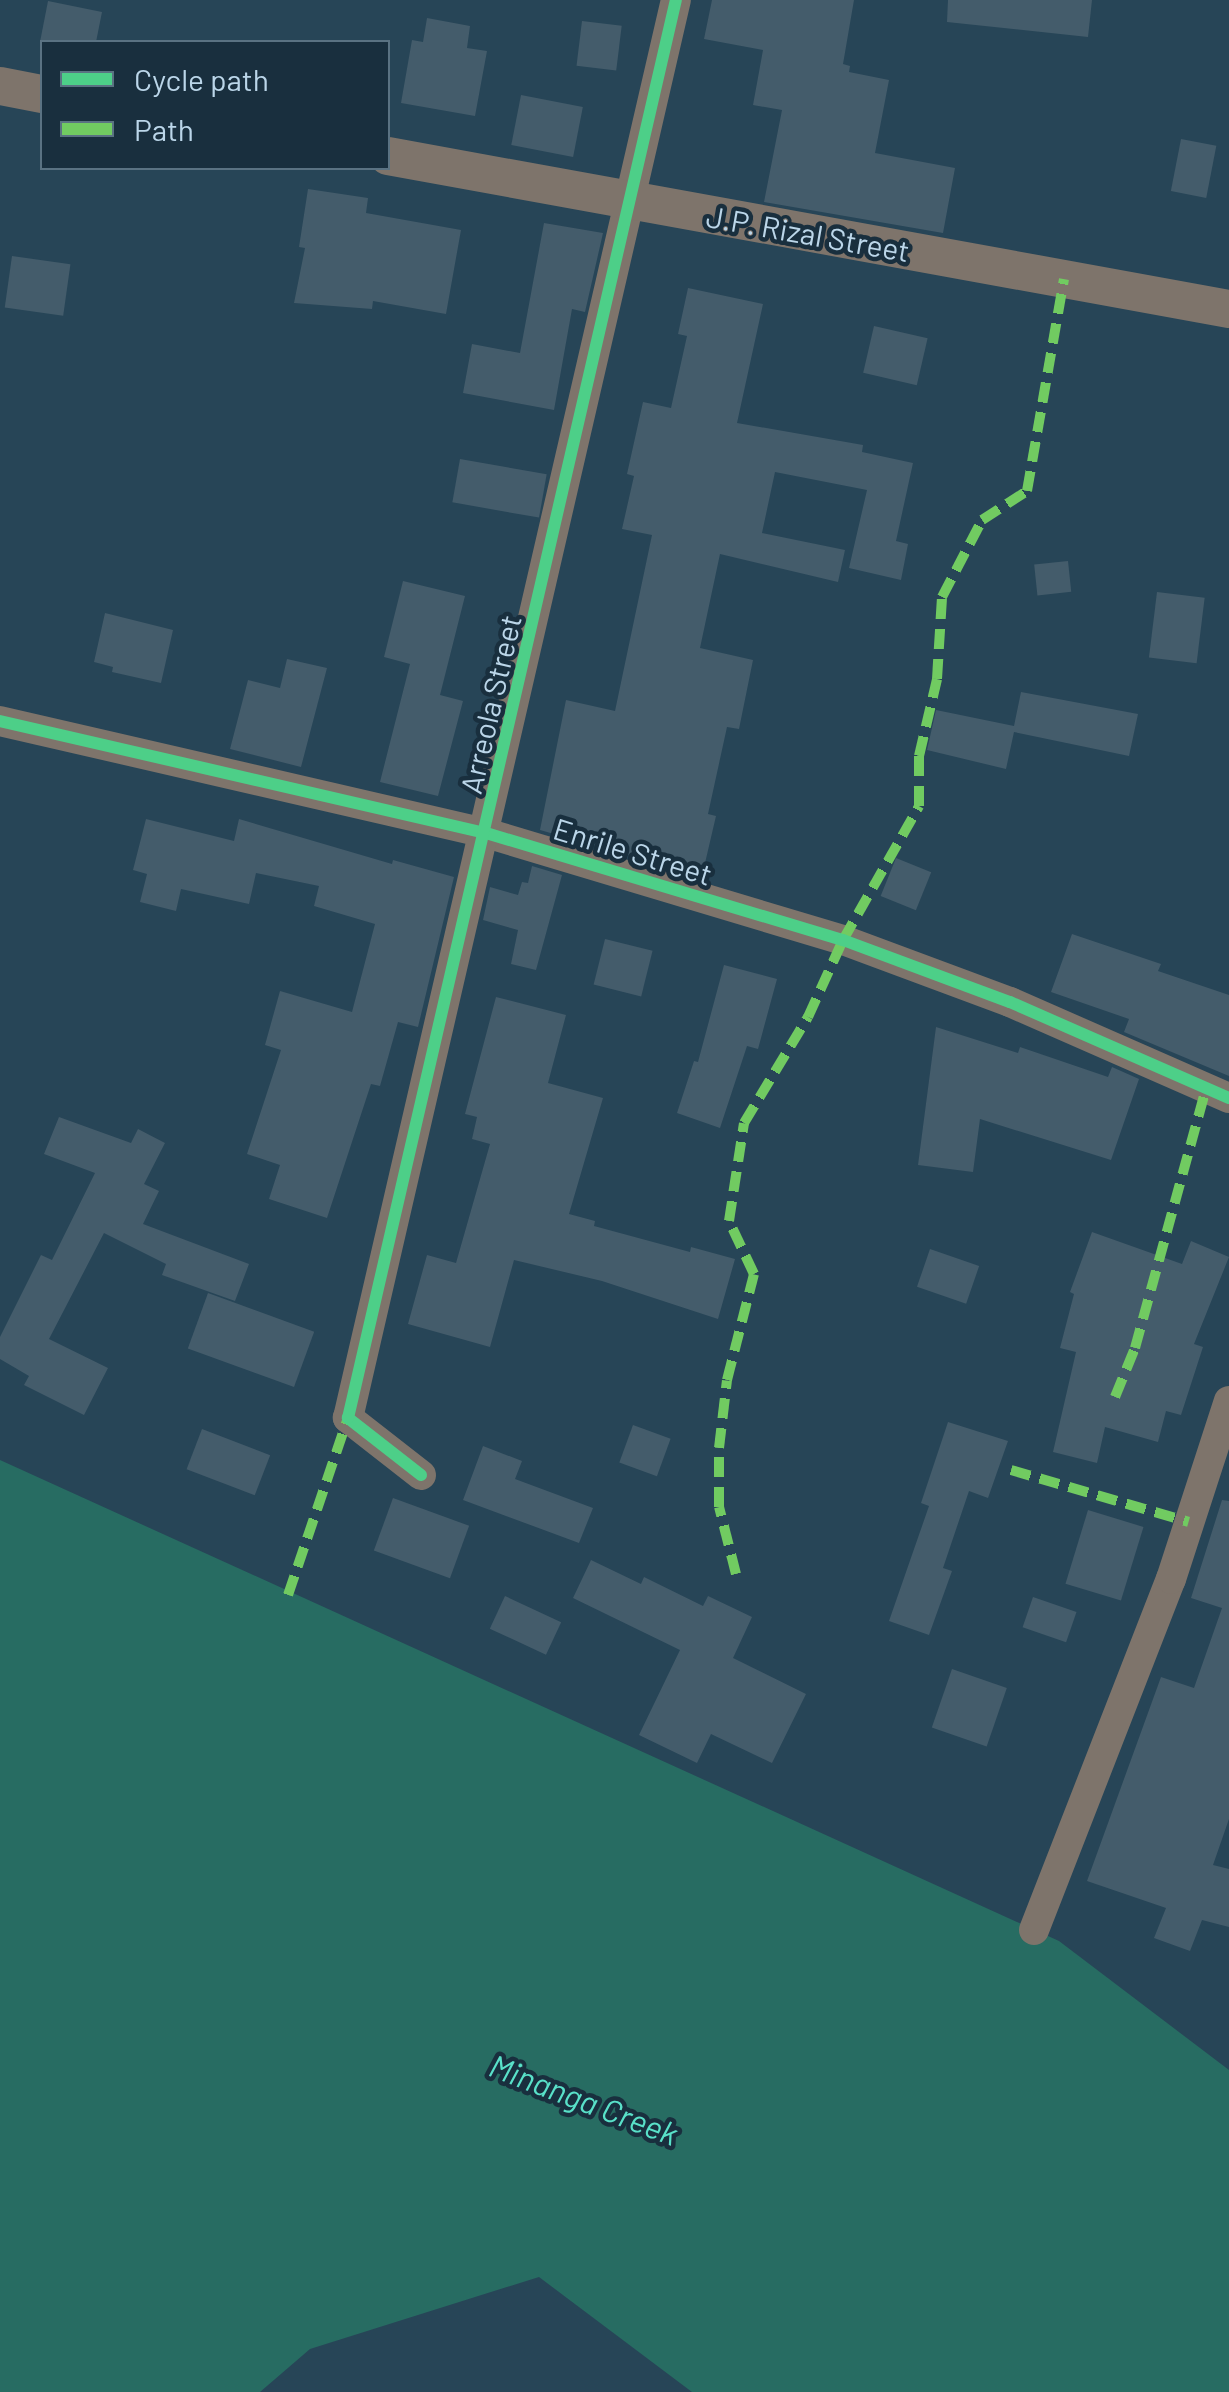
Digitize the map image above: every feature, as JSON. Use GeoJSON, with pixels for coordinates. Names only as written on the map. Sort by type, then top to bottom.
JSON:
{"type":"FeatureCollection","features":[{"type":"Feature","properties":{"kind":"street","name":"Arreola Street"},"geometry":{"type":"LineString","coordinates":[[421,1475],[348,1418],[676,0]]}},
{"type":"Feature","properties":{"kind":"street"},"geometry":{"type":"LineString","coordinates":[[0,86],[40,94]]}},
{"type":"Feature","properties":{"kind":"street","name":"J.P. Rizal Street"},"geometry":{"type":"LineString","coordinates":[[390,156],[1229,309]]}},
{"type":"Feature","properties":{"kind":"street","name":"Enrile Street"},"geometry":{"type":"LineString","coordinates":[[0,721],[486,834],[842,940],[1010,1002],[1229,1098]]}},
{"type":"Feature","properties":{"kind":"street"},"geometry":{"type":"LineString","coordinates":[[1034,1930],[1171,1578],[1229,1401]]}},
{"type":"Feature","properties":{"kind":"water","name":"Minanga Creek"},"geometry":{"type":"Polygon","coordinates":[[[0,1460],[1059,1941],[1229,2070],[1229,2392],[692,2392],[539,2277],[310,2349],[260,2392],[0,2392],[0,1460]]]}},
{"type":"Feature","properties":{"kind":"building"},"geometry":{"type":"Polygon","coordinates":[[[712,0],[854,0],[843,64],[850,66],[849,72],[889,80],[875,153],[955,168],[943,233],[764,202],[782,110],[753,105],[763,50],[704,39],[712,0]]]}},
{"type":"Feature","properties":{"kind":"building"},"geometry":{"type":"Polygon","coordinates":[[[948,0],[1092,0],[1088,37],[947,22],[948,0]]]}},
{"type":"Feature","properties":{"kind":"building"},"geometry":{"type":"Polygon","coordinates":[[[48,1],[102,12],[96,40],[40,40],[48,1]]]}},
{"type":"Feature","properties":{"kind":"building"},"geometry":{"type":"Polygon","coordinates":[[[427,18],[470,26],[467,48],[487,51],[475,116],[401,103],[412,40],[423,42],[427,18]]]}},
{"type":"Feature","properties":{"kind":"building"},"geometry":{"type":"Polygon","coordinates":[[[582,21],[622,26],[616,71],[577,66],[582,21]]]}},
{"type":"Feature","properties":{"kind":"building"},"geometry":{"type":"Polygon","coordinates":[[[521,95],[583,107],[573,157],[511,145],[521,95]]]}},
{"type":"Feature","properties":{"kind":"building"},"geometry":{"type":"Polygon","coordinates":[[[1181,139],[1216,146],[1206,198],[1171,191],[1181,139]]]}},
{"type":"Feature","properties":{"kind":"building"},"geometry":{"type":"Polygon","coordinates":[[[308,189],[368,198],[366,213],[461,230],[446,314],[373,301],[372,309],[294,303],[305,248],[299,247],[308,189]]]}},
{"type":"Feature","properties":{"kind":"building"},"geometry":{"type":"Polygon","coordinates":[[[544,223],[603,233],[585,312],[572,309],[554,410],[463,393],[472,344],[520,353],[544,223]]]}},
{"type":"Feature","properties":{"kind":"building"},"geometry":{"type":"Polygon","coordinates":[[[12,256],[70,264],[63,316],[5,307],[12,256]]]}},
{"type":"Feature","properties":{"kind":"building"},"geometry":{"type":"Polygon","coordinates":[[[688,288],[763,304],[737,423],[863,445],[862,452],[913,463],[896,541],[908,544],[901,580],[849,568],[867,490],[775,472],[762,533],[845,550],[838,582],[720,554],[700,648],[753,660],[739,729],[727,727],[708,814],[716,816],[702,876],[540,830],[566,700],[615,711],[652,535],[622,529],[634,476],[627,474],[643,402],[671,408],[687,336],[678,334],[688,288]]]}},
{"type":"Feature","properties":{"kind":"building"},"geometry":{"type":"Polygon","coordinates":[[[874,326],[928,338],[917,385],[863,373],[874,326]]]}},
{"type":"Feature","properties":{"kind":"building"},"geometry":{"type":"Polygon","coordinates":[[[460,459],[547,474],[539,518],[452,502],[460,459]]]}},
{"type":"Feature","properties":{"kind":"building"},"geometry":{"type":"Polygon","coordinates":[[[1068,561],[1071,592],[1037,595],[1034,565],[1068,561]]]}},
{"type":"Feature","properties":{"kind":"building"},"geometry":{"type":"Polygon","coordinates":[[[403,581],[465,596],[440,695],[463,701],[438,796],[380,782],[410,664],[384,657],[403,581]]]}},
{"type":"Feature","properties":{"kind":"building"},"geometry":{"type":"Polygon","coordinates":[[[1157,592],[1205,598],[1197,663],[1149,658],[1157,592]]]}},
{"type":"Feature","properties":{"kind":"building"},"geometry":{"type":"Polygon","coordinates":[[[105,613],[173,630],[161,683],[112,672],[113,667],[94,662],[105,613]]]}},
{"type":"Feature","properties":{"kind":"building"},"geometry":{"type":"Polygon","coordinates":[[[287,659],[327,668],[301,767],[230,749],[248,680],[280,688],[287,659]]]}},
{"type":"Feature","properties":{"kind":"building"},"geometry":{"type":"Polygon","coordinates":[[[1021,692],[1138,714],[1129,756],[1014,732],[1006,769],[927,750],[936,710],[1014,726],[1021,692]]]}},
{"type":"Feature","properties":{"kind":"building"},"geometry":{"type":"Polygon","coordinates":[[[146,819],[234,841],[239,819],[392,864],[393,860],[454,877],[418,1027],[398,1022],[380,1086],[371,1084],[327,1218],[269,1199],[280,1165],[247,1154],[281,1050],[265,1045],[280,991],[352,1012],[375,924],[314,906],[319,886],[256,873],[249,904],[181,889],[176,911],[140,902],[147,874],[133,870],[146,819]]]}},
{"type":"Feature","properties":{"kind":"building"},"geometry":{"type":"Polygon","coordinates":[[[896,858],[931,872],[916,910],[881,896],[896,858]]]}},
{"type":"Feature","properties":{"kind":"building"},"geometry":{"type":"Polygon","coordinates":[[[532,866],[562,875],[536,970],[511,964],[518,930],[483,920],[490,887],[518,895],[522,882],[528,883],[532,866]]]}},
{"type":"Feature","properties":{"kind":"building"},"geometry":{"type":"Polygon","coordinates":[[[1072,934],[1161,964],[1158,971],[1229,995],[1229,1076],[1124,1032],[1129,1019],[1051,992],[1072,934]]]}},
{"type":"Feature","properties":{"kind":"building"},"geometry":{"type":"Polygon","coordinates":[[[605,939],[653,951],[641,996],[594,985],[605,939]]]}},
{"type":"Feature","properties":{"kind":"building"},"geometry":{"type":"Polygon","coordinates":[[[724,965],[777,979],[758,1049],[747,1046],[720,1128],[677,1113],[694,1061],[698,1062],[724,965]]]}},
{"type":"Feature","properties":{"kind":"building"},"geometry":{"type":"Polygon","coordinates":[[[496,997],[566,1015],[548,1083],[603,1098],[569,1214],[595,1221],[594,1226],[690,1252],[691,1247],[735,1259],[718,1319],[602,1281],[514,1260],[490,1347],[408,1324],[427,1255],[456,1263],[490,1144],[472,1139],[477,1117],[465,1114],[496,997]]]}},
{"type":"Feature","properties":{"kind":"building"},"geometry":{"type":"Polygon","coordinates":[[[936,1027],[1018,1053],[1020,1047],[1108,1077],[1112,1067],[1139,1079],[1111,1160],[980,1119],[973,1172],[918,1165],[936,1027]]]}},
{"type":"Feature","properties":{"kind":"building"},"geometry":{"type":"Polygon","coordinates":[[[59,1117],[131,1143],[138,1129],[165,1143],[144,1184],[159,1191],[143,1224],[249,1264],[235,1301],[162,1275],[166,1264],[104,1233],[49,1339],[108,1368],[84,1415],[24,1385],[29,1376],[0,1359],[0,1337],[41,1255],[52,1260],[95,1173],[44,1154],[59,1117]]]}},
{"type":"Feature","properties":{"kind":"building"},"geometry":{"type":"Polygon","coordinates":[[[1092,1232],[1182,1264],[1191,1241],[1229,1257],[1194,1344],[1203,1347],[1181,1415],[1166,1411],[1158,1442],[1105,1427],[1097,1463],[1053,1452],[1076,1352],[1060,1348],[1074,1294],[1070,1292],[1092,1232]]]}},
{"type":"Feature","properties":{"kind":"building"},"geometry":{"type":"Polygon","coordinates":[[[930,1249],[979,1266],[966,1304],[917,1287],[930,1249]]]}},
{"type":"Feature","properties":{"kind":"building"},"geometry":{"type":"Polygon","coordinates":[[[208,1293],[314,1332],[294,1387],[188,1348],[208,1293]]]}},
{"type":"Feature","properties":{"kind":"building"},"geometry":{"type":"Polygon","coordinates":[[[948,1422],[1008,1441],[988,1498],[969,1491],[943,1568],[952,1571],[929,1635],[889,1621],[929,1506],[921,1503],[948,1422]]]}},
{"type":"Feature","properties":{"kind":"building"},"geometry":{"type":"Polygon","coordinates":[[[633,1425],[671,1439],[657,1476],[619,1463],[633,1425]]]}},
{"type":"Feature","properties":{"kind":"building"},"geometry":{"type":"Polygon","coordinates":[[[202,1429],[270,1455],[255,1495],[187,1469],[202,1429]]]}},
{"type":"Feature","properties":{"kind":"building"},"geometry":{"type":"Polygon","coordinates":[[[483,1446],[522,1461],[515,1479],[593,1508],[579,1543],[463,1500],[483,1446]]]}},
{"type":"Feature","properties":{"kind":"building"},"geometry":{"type":"Polygon","coordinates":[[[393,1498],[469,1526],[450,1578],[374,1551],[393,1498]]]}},
{"type":"Feature","properties":{"kind":"building"},"geometry":{"type":"Polygon","coordinates":[[[1222,1500],[1229,1501],[1229,1819],[1213,1865],[1229,1869],[1229,1927],[1202,1920],[1190,1951],[1154,1938],[1166,1908],[1087,1881],[1161,1677],[1194,1688],[1222,1608],[1191,1598],[1222,1500]]]}},
{"type":"Feature","properties":{"kind":"building"},"geometry":{"type":"Polygon","coordinates":[[[1088,1510],[1143,1527],[1121,1601],[1065,1584],[1088,1510]]]}},
{"type":"Feature","properties":{"kind":"building"},"geometry":{"type":"Polygon","coordinates":[[[591,1560],[641,1584],[644,1577],[703,1606],[708,1596],[752,1617],[733,1658],[806,1694],[772,1763],[711,1734],[697,1763],[639,1735],[680,1650],[573,1598],[591,1560]]]}},
{"type":"Feature","properties":{"kind":"building"},"geometry":{"type":"Polygon","coordinates":[[[505,1596],[561,1622],[546,1655],[490,1629],[505,1596]]]}},
{"type":"Feature","properties":{"kind":"building"},"geometry":{"type":"Polygon","coordinates":[[[1033,1597],[1076,1612],[1066,1642],[1023,1627],[1033,1597]]]}},
{"type":"Feature","properties":{"kind":"building"},"geometry":{"type":"Polygon","coordinates":[[[952,1669],[1007,1688],[987,1747],[932,1728],[952,1669]]]}},
{"type":"Feature","properties":{"kind":"marked path"},"geometry":{"type":"LineString","coordinates":[[736,1574],[719,1507],[719,1448],[727,1380],[754,1274],[729,1221],[744,1123],[808,1017],[843,940],[919,806],[919,756],[937,679],[942,597],[982,520],[1027,491],[1064,279]]}},
{"type":"Feature","properties":{"kind":"marked path"},"geometry":{"type":"LineString","coordinates":[[1115,1397],[1135,1348],[1206,1088]]}},
{"type":"Feature","properties":{"kind":"marked path"},"geometry":{"type":"LineString","coordinates":[[288,1595],[348,1418]]}},
{"type":"Feature","properties":{"kind":"marked path"},"geometry":{"type":"LineString","coordinates":[[1011,1470],[1189,1522]]}},
{"type":"Feature","properties":{"kind":"cycle path"},"geometry":{"type":"LineString","coordinates":[[421,1475],[348,1418],[676,0]]}},
{"type":"Feature","properties":{"kind":"cycle path"},"geometry":{"type":"LineString","coordinates":[[0,721],[486,833],[843,940],[1010,1002],[1229,1098]]}}]}
